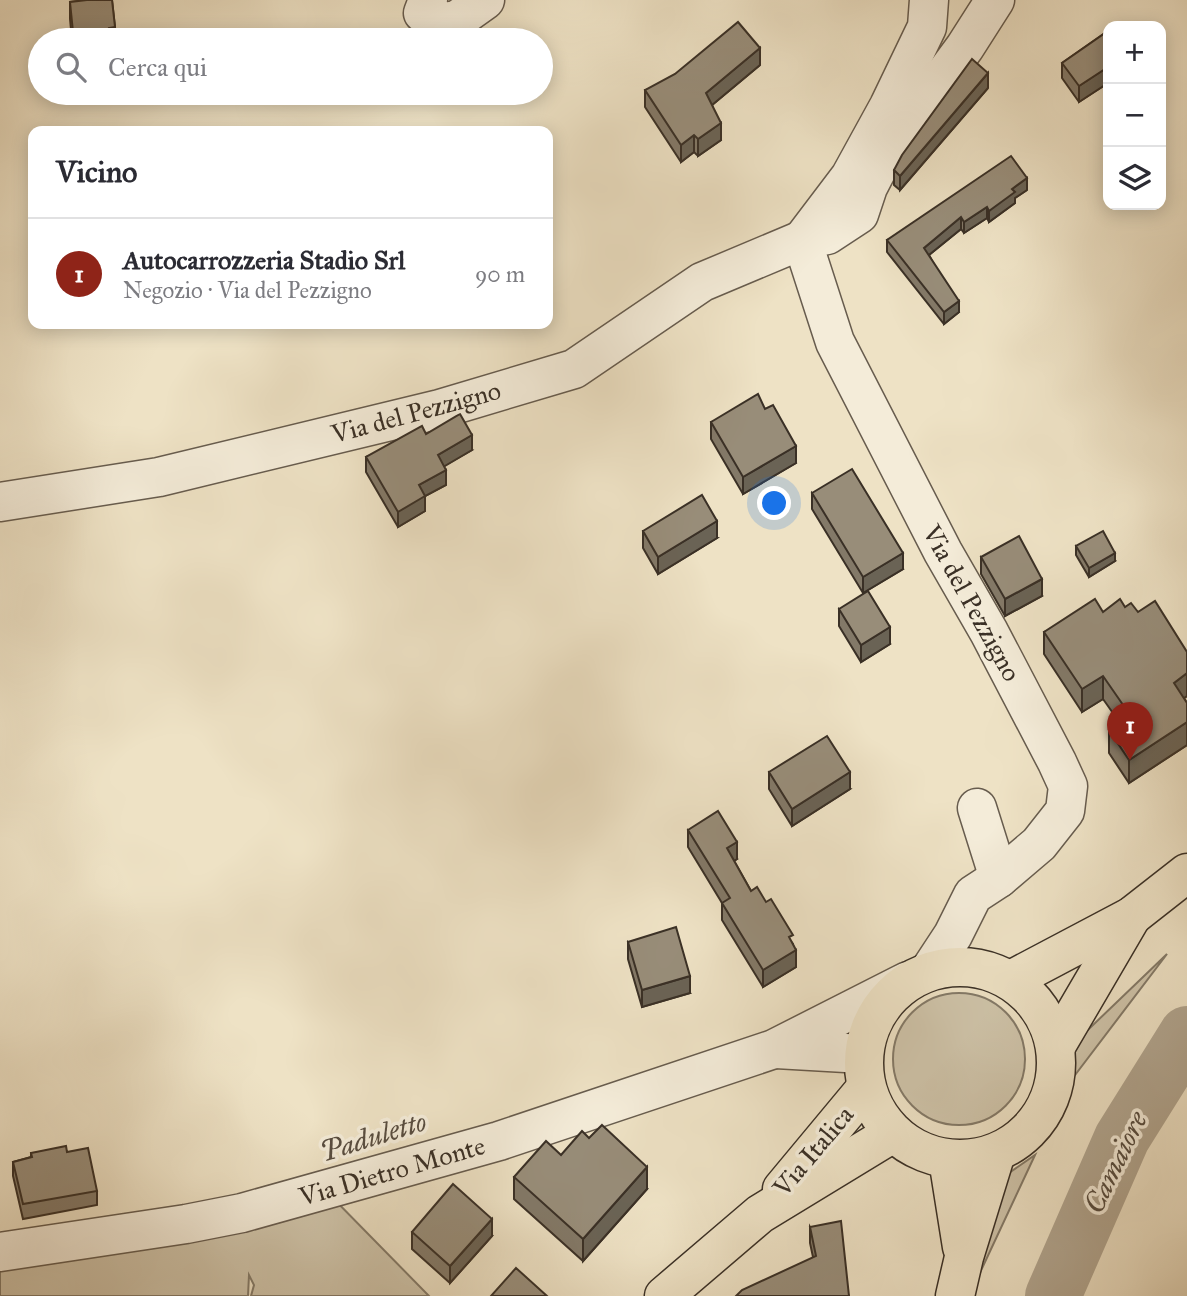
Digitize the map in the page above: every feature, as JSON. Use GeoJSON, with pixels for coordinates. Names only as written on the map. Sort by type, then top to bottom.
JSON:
{"type":"FeatureCollection","features":[{"type":"Feature","properties":{"kind":"main road"},"geometry":{"type":"LineString","coordinates":[[1011,980],[1132,916],[1187,873]]}},
{"type":"Feature","properties":{"kind":"main road"},"geometry":{"type":"LineString","coordinates":[[1056,1046],[1132,916]]}},
{"type":"Feature","properties":{"kind":"main road"},"geometry":{"type":"LineString","coordinates":[[939,963],[988,970],[1011,980],[1032,998],[1048,1021],[1056,1046],[1056,1079],[1045,1110],[1024,1136],[996,1153],[973,1159],[948,1159],[918,1151],[893,1133],[876,1112],[864,1071],[868,1032],[877,1012],[891,995],[939,963]]}},
{"type":"Feature","properties":{"kind":"main road","name":"Via Italica"},"geometry":{"type":"LineString","coordinates":[[760,1214],[864,1071]]}},
{"type":"Feature","properties":{"kind":"main road","name":"Via Italica"},"geometry":{"type":"LineString","coordinates":[[664,1296],[760,1214],[893,1133]]}},
{"type":"Feature","properties":{"kind":"main road"},"geometry":{"type":"LineString","coordinates":[[955,1296],[996,1153]]}},
{"type":"Feature","properties":{"kind":"main road"},"geometry":{"type":"LineString","coordinates":[[948,1159],[964,1257]]}},
{"type":"Feature","properties":{"kind":"street"},"geometry":{"type":"LineString","coordinates":[[428,0],[423,13],[435,23],[457,20],[485,0]]}},
{"type":"Feature","properties":{"kind":"street"},"geometry":{"type":"LineString","coordinates":[[802,240],[850,177],[889,106],[927,27],[929,0]]}},
{"type":"Feature","properties":{"kind":"street","name":"Via del Pezzigno"},"geometry":{"type":"LineString","coordinates":[[0,502],[159,477],[440,409],[573,369],[702,282],[802,240],[827,234],[859,214],[867,187],[883,158],[965,47],[995,0]]}},
{"type":"Feature","properties":{"kind":"street","name":"Via del Pezzigno"},"geometry":{"type":"LineString","coordinates":[[802,240],[835,342],[943,552],[1058,762],[1068,786],[1065,811],[1039,844],[999,878],[973,895],[939,963]]}},
{"type":"Feature","properties":{"kind":"street"},"geometry":{"type":"LineString","coordinates":[[977,808],[999,878]]}},
{"type":"Feature","properties":{"kind":"street","name":"Via Dietro Monte"},"geometry":{"type":"LineString","coordinates":[[0,1252],[242,1213],[499,1141],[774,1049],[939,963]]}},
{"type":"Feature","properties":{"kind":"street","name":"Via Dietro Monte"},"geometry":{"type":"LineString","coordinates":[[774,1049],[864,1071]]}},
{"type":"Feature","properties":{"kind":"shaded area"},"geometry":{"type":"Polygon","coordinates":[[[1167,954],[1069,1083],[1068,1049],[1167,954]]]}},
{"type":"Feature","properties":{"kind":"shaded area"},"geometry":{"type":"Polygon","coordinates":[[[959,993],[984,998],[1006,1012],[1020,1034],[1025,1059],[1020,1084],[1006,1106],[984,1120],[959,1125],[934,1120],[912,1106],[898,1084],[893,1059],[898,1034],[912,1012],[934,998],[959,993]]]}},
{"type":"Feature","properties":{"kind":"shaded area"},"geometry":{"type":"Polygon","coordinates":[[[1035,1155],[978,1277],[1006,1175],[1035,1155]]]}},
{"type":"Feature","properties":{"kind":"shaded area"},"geometry":{"type":"Polygon","coordinates":[[[325,1190],[429,1296],[251,1296],[254,1285],[249,1275],[248,1296],[0,1296],[0,1265],[325,1190]]]}},
{"type":"Feature","properties":{"kind":"building"},"geometry":{"type":"Polygon","coordinates":[[[112,0],[115,27],[73,28],[70,2],[112,0]]]}},
{"type":"Feature","properties":{"kind":"building"},"geometry":{"type":"Polygon","coordinates":[[[738,22],[760,48],[706,93],[721,123],[698,139],[694,135],[681,145],[645,90],[675,74],[738,22]]]}},
{"type":"Feature","properties":{"kind":"building"},"geometry":{"type":"Polygon","coordinates":[[[1103,34],[1103,70],[1079,86],[1062,63],[1103,34]]]}},
{"type":"Feature","properties":{"kind":"building"},"geometry":{"type":"Polygon","coordinates":[[[972,59],[988,73],[900,176],[894,170],[902,155],[972,59]]]}},
{"type":"Feature","properties":{"kind":"building"},"geometry":{"type":"Polygon","coordinates":[[[1011,156],[1027,178],[1012,189],[1015,192],[989,211],[987,207],[964,222],[961,217],[924,248],[959,301],[944,312],[887,240],[1011,156]]]}},
{"type":"Feature","properties":{"kind":"building"},"geometry":{"type":"Polygon","coordinates":[[[758,394],[765,409],[773,405],[796,446],[743,477],[711,422],[758,394]]]}},
{"type":"Feature","properties":{"kind":"building"},"geometry":{"type":"Polygon","coordinates":[[[460,414],[472,435],[438,455],[446,470],[419,485],[425,496],[398,512],[366,457],[422,426],[426,434],[460,414]]]}},
{"type":"Feature","properties":{"kind":"building"},"geometry":{"type":"Polygon","coordinates":[[[852,469],[903,553],[863,577],[812,493],[852,469]]]}},
{"type":"Feature","properties":{"kind":"building"},"geometry":{"type":"Polygon","coordinates":[[[702,495],[717,521],[658,557],[643,531],[702,495]]]}},
{"type":"Feature","properties":{"kind":"building"},"geometry":{"type":"Polygon","coordinates":[[[1103,531],[1115,553],[1089,568],[1076,546],[1103,531]]]}},
{"type":"Feature","properties":{"kind":"building"},"geometry":{"type":"Polygon","coordinates":[[[1019,536],[1042,579],[1005,599],[981,557],[1019,536]]]}},
{"type":"Feature","properties":{"kind":"building"},"geometry":{"type":"Polygon","coordinates":[[[868,591],[890,627],[861,645],[839,609],[868,591]]]}},
{"type":"Feature","properties":{"kind":"building"},"geometry":{"type":"Polygon","coordinates":[[[1095,599],[1103,612],[1120,599],[1125,607],[1131,603],[1138,612],[1155,601],[1187,652],[1187,673],[1174,683],[1187,703],[1187,722],[1129,760],[1109,730],[1130,715],[1103,676],[1082,689],[1044,632],[1095,599]]]}},
{"type":"Feature","properties":{"kind":"building"},"geometry":{"type":"Polygon","coordinates":[[[827,736],[850,772],[792,809],[769,772],[827,736]]]}},
{"type":"Feature","properties":{"kind":"building"},"geometry":{"type":"Polygon","coordinates":[[[718,811],[737,842],[727,848],[751,891],[757,887],[766,902],[771,899],[793,935],[789,937],[796,950],[763,970],[722,903],[730,898],[688,830],[718,811]]]}},
{"type":"Feature","properties":{"kind":"building"},"geometry":{"type":"Polygon","coordinates":[[[676,927],[690,976],[642,990],[628,942],[676,927]]]}},
{"type":"Feature","properties":{"kind":"building"},"geometry":{"type":"Polygon","coordinates":[[[602,1125],[647,1167],[583,1239],[514,1177],[546,1141],[561,1155],[582,1131],[589,1138],[602,1125]]]}},
{"type":"Feature","properties":{"kind":"building"},"geometry":{"type":"Polygon","coordinates":[[[66,1146],[67,1152],[88,1148],[97,1191],[23,1204],[13,1162],[32,1157],[31,1153],[66,1146]]]}},
{"type":"Feature","properties":{"kind":"building"},"geometry":{"type":"Polygon","coordinates":[[[453,1184],[492,1219],[450,1266],[412,1232],[453,1184]]]}},
{"type":"Feature","properties":{"kind":"building"},"geometry":{"type":"Polygon","coordinates":[[[841,1221],[849,1296],[736,1296],[742,1290],[816,1256],[810,1227],[841,1221]]]}},
{"type":"Feature","properties":{"kind":"building"},"geometry":{"type":"Polygon","coordinates":[[[516,1268],[547,1296],[491,1296],[516,1268]]]}},
{"type":"Feature","properties":{"kind":"waterway","name":"Camaiore"},"geometry":{"type":"LineString","coordinates":[[1053,1296],[1122,1138],[1187,1034]]}},
{"type":"Feature","properties":{"kind":"place","name":"Autocarrozzeria Stadio Srl"},"geometry":{"type":"Point","coordinates":[1130,760]}},
{"type":"Feature","properties":{"kind":"water label","name":"Paduletto"},"geometry":{"type":"Point","coordinates":[373,1136]}}]}
